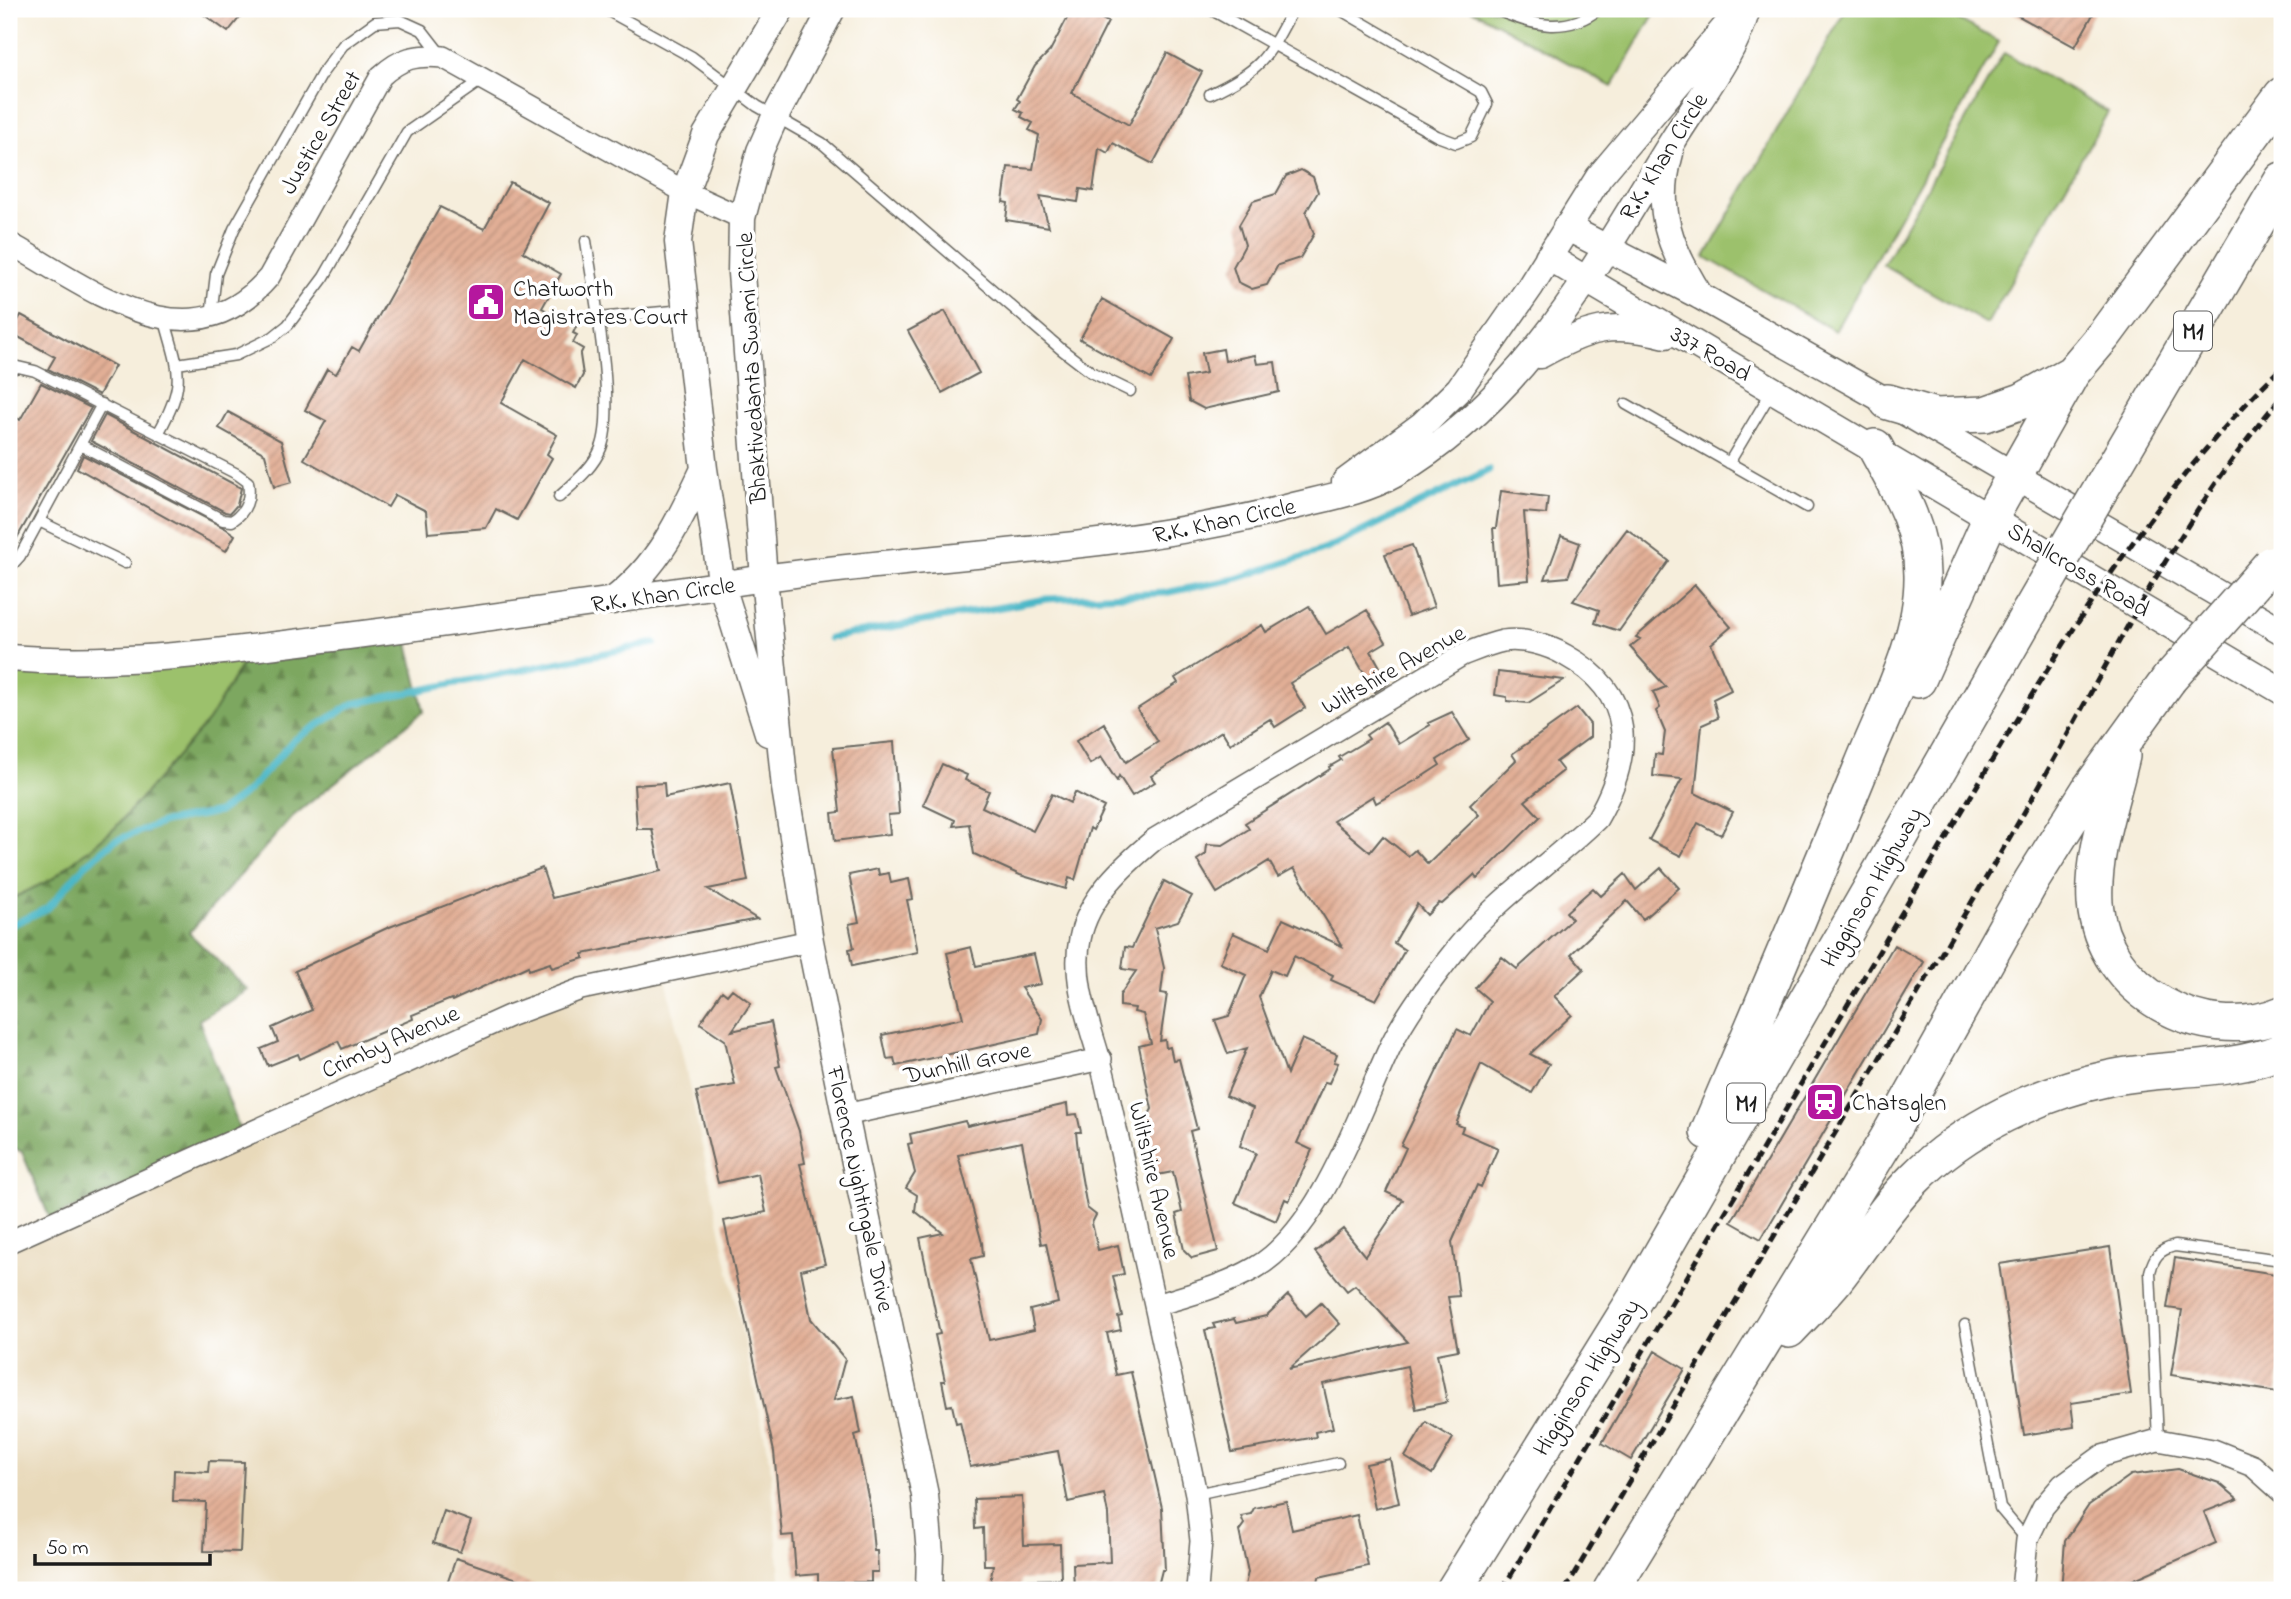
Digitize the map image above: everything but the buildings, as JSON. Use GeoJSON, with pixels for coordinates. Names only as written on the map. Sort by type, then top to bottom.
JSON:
{"type":"FeatureCollection","features":[{"type":"Feature","properties":{"kind":"highway"},"geometry":{"type":"LineString","coordinates":[[1814,883],[1863,800],[1991,517],[2072,373],[2105,334],[2282,95]]}},
{"type":"Feature","properties":{"kind":"highway","name":"Higginson Highway"},"geometry":{"type":"LineString","coordinates":[[1454,1590],[1635,1299],[2030,611],[2282,180]]}},
{"type":"Feature","properties":{"kind":"highway"},"geometry":{"type":"LineString","coordinates":[[1888,402],[1936,416],[1985,414],[2022,401],[2072,373]]}},
{"type":"Feature","properties":{"kind":"highway"},"geometry":{"type":"LineString","coordinates":[[1635,1299],[1814,883],[1899,673],[1918,617],[1922,576],[1920,547],[1911,514],[1875,447]]}},
{"type":"Feature","properties":{"kind":"highway"},"geometry":{"type":"LineString","coordinates":[[1611,1590],[1886,1141],[2032,880],[2169,679],[2276,558]]}},
{"type":"Feature","properties":{"kind":"highway"},"geometry":{"type":"LineString","coordinates":[[2126,739],[2095,879],[2097,917],[2105,939],[2120,966],[2136,984],[2175,1012],[2220,1026],[2244,1025],[2282,1014]]}},
{"type":"Feature","properties":{"kind":"highway"},"geometry":{"type":"LineString","coordinates":[[1735,1390],[1834,1281],[1889,1207],[1914,1179],[1965,1138],[2030,1104],[2088,1084],[2158,1072],[2229,1067],[2282,1051]]}},
{"type":"Feature","properties":{"kind":"street","name":"Bhaktivedanta Swami Circle"},"geometry":{"type":"LineString","coordinates":[[723,586],[704,469],[678,242],[685,191],[706,135],[781,9]]}},
{"type":"Feature","properties":{"kind":"street","name":"Bhaktivedanta Swami Circle"},"geometry":{"type":"LineString","coordinates":[[764,578],[741,274],[742,218],[760,151],[832,9]]}},
{"type":"Feature","properties":{"kind":"street","name":"R.K. Khan Circle"},"geometry":{"type":"LineString","coordinates":[[1314,501],[1369,467],[1442,407],[1481,361],[1599,177],[1718,38],[1738,9]]}},
{"type":"Feature","properties":{"kind":"street","name":"R.K. Khan Circle"},"geometry":{"type":"LineString","coordinates":[[9,658],[63,662],[129,661],[611,602],[764,578],[1168,535],[1361,489],[1392,476],[1474,413],[1548,337],[1606,249],[1731,46],[1748,9]]}},
{"type":"Feature","properties":{"kind":"street"},"geometry":{"type":"LineString","coordinates":[[443,57],[685,191],[742,218]]}},
{"type":"Feature","properties":{"kind":"street","name":"Justice Street"},"geometry":{"type":"LineString","coordinates":[[9,243],[137,313],[165,321],[211,317],[243,302],[270,277],[381,76],[395,64],[408,58],[443,57]]}},
{"type":"Feature","properties":{"kind":"street"},"geometry":{"type":"LineString","coordinates":[[1674,138],[1668,162],[1664,210],[1667,234],[1679,263],[1700,296]]}},
{"type":"Feature","properties":{"kind":"street","name":"337 Road"},"geometry":{"type":"LineString","coordinates":[[1566,227],[1700,296],[1888,402]]}},
{"type":"Feature","properties":{"kind":"street","name":"337 Road"},"geometry":{"type":"LineString","coordinates":[[1548,257],[1875,447]]}},
{"type":"Feature","properties":{"kind":"street"},"geometry":{"type":"LineString","coordinates":[[1525,363],[1580,333],[1597,328],[1640,328],[1691,342]]}},
{"type":"Feature","properties":{"kind":"street","name":"Shallcross Road"},"geometry":{"type":"LineString","coordinates":[[1888,402],[2282,631]]}},
{"type":"Feature","properties":{"kind":"street","name":"Shallcross Road"},"geometry":{"type":"LineString","coordinates":[[1875,447],[2282,691]]}},
{"type":"Feature","properties":{"kind":"street"},"geometry":{"type":"LineString","coordinates":[[611,602],[635,584],[670,539],[704,469]]}},
{"type":"Feature","properties":{"kind":"street","name":"Florence Nightingale Drive"},"geometry":{"type":"LineString","coordinates":[[764,578],[785,788],[810,941],[925,1495],[930,1554],[929,1590]]}},
{"type":"Feature","properties":{"kind":"street","name":"Florence Nightingale Drive"},"geometry":{"type":"LineString","coordinates":[[723,586],[785,788]]}},
{"type":"Feature","properties":{"kind":"street","name":"Wiltshire Avenue"},"geometry":{"type":"LineString","coordinates":[[1156,1305],[1213,1288],[1257,1268],[1287,1241],[1313,1207],[1345,1149],[1392,1042],[1457,947],[1597,819],[1612,792],[1620,769],[1623,745],[1621,719],[1612,697],[1598,677],[1560,652],[1532,643],[1504,641],[1462,655],[1155,839],[1124,865],[1097,900],[1080,937],[1077,974],[1101,1059],[1196,1494],[1202,1541],[1197,1590]]}},
{"type":"Feature","properties":{"kind":"street","name":"Crimby Avenue"},"geometry":{"type":"LineString","coordinates":[[9,1242],[533,1007],[581,989],[810,941]]}},
{"type":"Feature","properties":{"kind":"street","name":"Dunhill Grove"},"geometry":{"type":"LineString","coordinates":[[845,1115],[1101,1059]]}},
{"type":"Feature","properties":{"kind":"street"},"geometry":{"type":"LineString","coordinates":[[2022,1590],[2027,1541],[2043,1507],[2062,1485],[2102,1455],[2158,1440],[2213,1450],[2253,1466],[2282,1492]]}},
{"type":"Feature","properties":{"kind":"lane"},"geometry":{"type":"LineString","coordinates":[[605,9],[692,57],[775,117],[822,143],[849,163],[1061,349],[1091,372],[1130,391]]}},
{"type":"Feature","properties":{"kind":"lane"},"geometry":{"type":"LineString","coordinates":[[1210,9],[1448,141],[1456,143],[1471,137],[1487,104],[1481,92],[1339,9]]}},
{"type":"Feature","properties":{"kind":"lane"},"geometry":{"type":"LineString","coordinates":[[1210,94],[1252,72],[1273,46],[1293,9]]}},
{"type":"Feature","properties":{"kind":"lane"},"geometry":{"type":"LineString","coordinates":[[1495,9],[1539,24],[1558,26],[1578,22],[1598,9]]}},
{"type":"Feature","properties":{"kind":"lane"},"geometry":{"type":"LineString","coordinates":[[211,317],[216,274],[234,229],[323,72],[343,45],[375,22],[400,20],[422,30],[443,57]]}},
{"type":"Feature","properties":{"kind":"lane"},"geometry":{"type":"LineString","coordinates":[[177,364],[236,355],[273,337],[288,325],[324,277],[407,132],[483,79]]}},
{"type":"Feature","properties":{"kind":"lane"},"geometry":{"type":"LineString","coordinates":[[559,497],[585,473],[601,448],[607,416],[598,318],[586,241]]}},
{"type":"Feature","properties":{"kind":"lane"},"geometry":{"type":"LineString","coordinates":[[598,318],[684,310]]}},
{"type":"Feature","properties":{"kind":"lane"},"geometry":{"type":"LineString","coordinates":[[159,432],[177,400],[180,376],[165,321]]}},
{"type":"Feature","properties":{"kind":"lane"},"geometry":{"type":"LineString","coordinates":[[9,370],[18,368],[35,371],[159,432],[248,482],[250,493],[239,516],[232,521],[223,520],[81,445]]}},
{"type":"Feature","properties":{"kind":"lane"},"geometry":{"type":"LineString","coordinates":[[1729,463],[1773,389]]}},
{"type":"Feature","properties":{"kind":"lane"},"geometry":{"type":"LineString","coordinates":[[9,568],[20,556],[102,404]]}},
{"type":"Feature","properties":{"kind":"lane"},"geometry":{"type":"LineString","coordinates":[[1626,404],[1807,507]]}},
{"type":"Feature","properties":{"kind":"lane"},"geometry":{"type":"LineString","coordinates":[[39,521],[125,563]]}},
{"type":"Feature","properties":{"kind":"lane"},"geometry":{"type":"LineString","coordinates":[[2158,1440],[2150,1272],[2154,1258],[2162,1249],[2175,1246],[2282,1260]]}},
{"type":"Feature","properties":{"kind":"lane"},"geometry":{"type":"LineString","coordinates":[[1965,1325],[2000,1508],[2027,1541]]}},
{"type":"Feature","properties":{"kind":"lane"},"geometry":{"type":"LineString","coordinates":[[1196,1494],[1338,1463]]}},
{"type":"Feature","properties":{"kind":"shaded area"},"geometry":{"type":"Polygon","coordinates":[[[664,969],[770,1462],[781,1590],[9,1590],[9,1240],[509,1014],[664,969]]]}},
{"type":"Feature","properties":{"kind":"green space"},"geometry":{"type":"Polygon","coordinates":[[[1470,9],[1657,9],[1612,87],[1470,9]]]}},
{"type":"Feature","properties":{"kind":"green space"},"geometry":{"type":"Polygon","coordinates":[[[1846,9],[1940,9],[1999,42],[1835,331],[1705,257],[1846,9]]]}},
{"type":"Feature","properties":{"kind":"green space"},"geometry":{"type":"Polygon","coordinates":[[[2004,53],[2108,112],[1987,324],[1883,265],[2004,53]]]}},
{"type":"Feature","properties":{"kind":"green space"},"geometry":{"type":"Polygon","coordinates":[[[405,630],[424,711],[292,817],[189,933],[248,990],[199,1020],[241,1133],[50,1219],[22,1152],[9,1145],[9,900],[52,879],[115,828],[208,721],[250,651],[405,630]]]}},
{"type":"Feature","properties":{"kind":"green space"},"geometry":{"type":"Polygon","coordinates":[[[250,651],[208,721],[115,828],[52,879],[9,900],[9,660],[250,651]]]}},
{"type":"Feature","properties":{"kind":"waterway"},"geometry":{"type":"LineString","coordinates":[[829,638],[1046,599],[1164,593],[1235,579],[1326,549],[1489,470]]}},
{"type":"Feature","properties":{"kind":"waterway"},"geometry":{"type":"LineString","coordinates":[[9,926],[48,908],[85,865],[114,841],[164,822],[219,812],[247,792],[294,740],[352,704],[655,643]]}},
{"type":"Feature","properties":{"kind":"railway"},"geometry":{"type":"LineString","coordinates":[[1502,1590],[1991,762],[2078,623],[2173,490],[2225,427],[2282,367]]}},
{"type":"Feature","properties":{"kind":"railway"},"geometry":{"type":"LineString","coordinates":[[1565,1590],[2014,830],[2171,552],[2242,446],[2282,396]]}},
{"type":"Feature","properties":{"kind":"place","name":"Chatworth Magistrates Court"},"geometry":{"type":"Point","coordinates":[486,302]}},
{"type":"Feature","properties":{"kind":"place","name":"Chatsglen"},"geometry":{"type":"Point","coordinates":[1825,1102]}}]}
